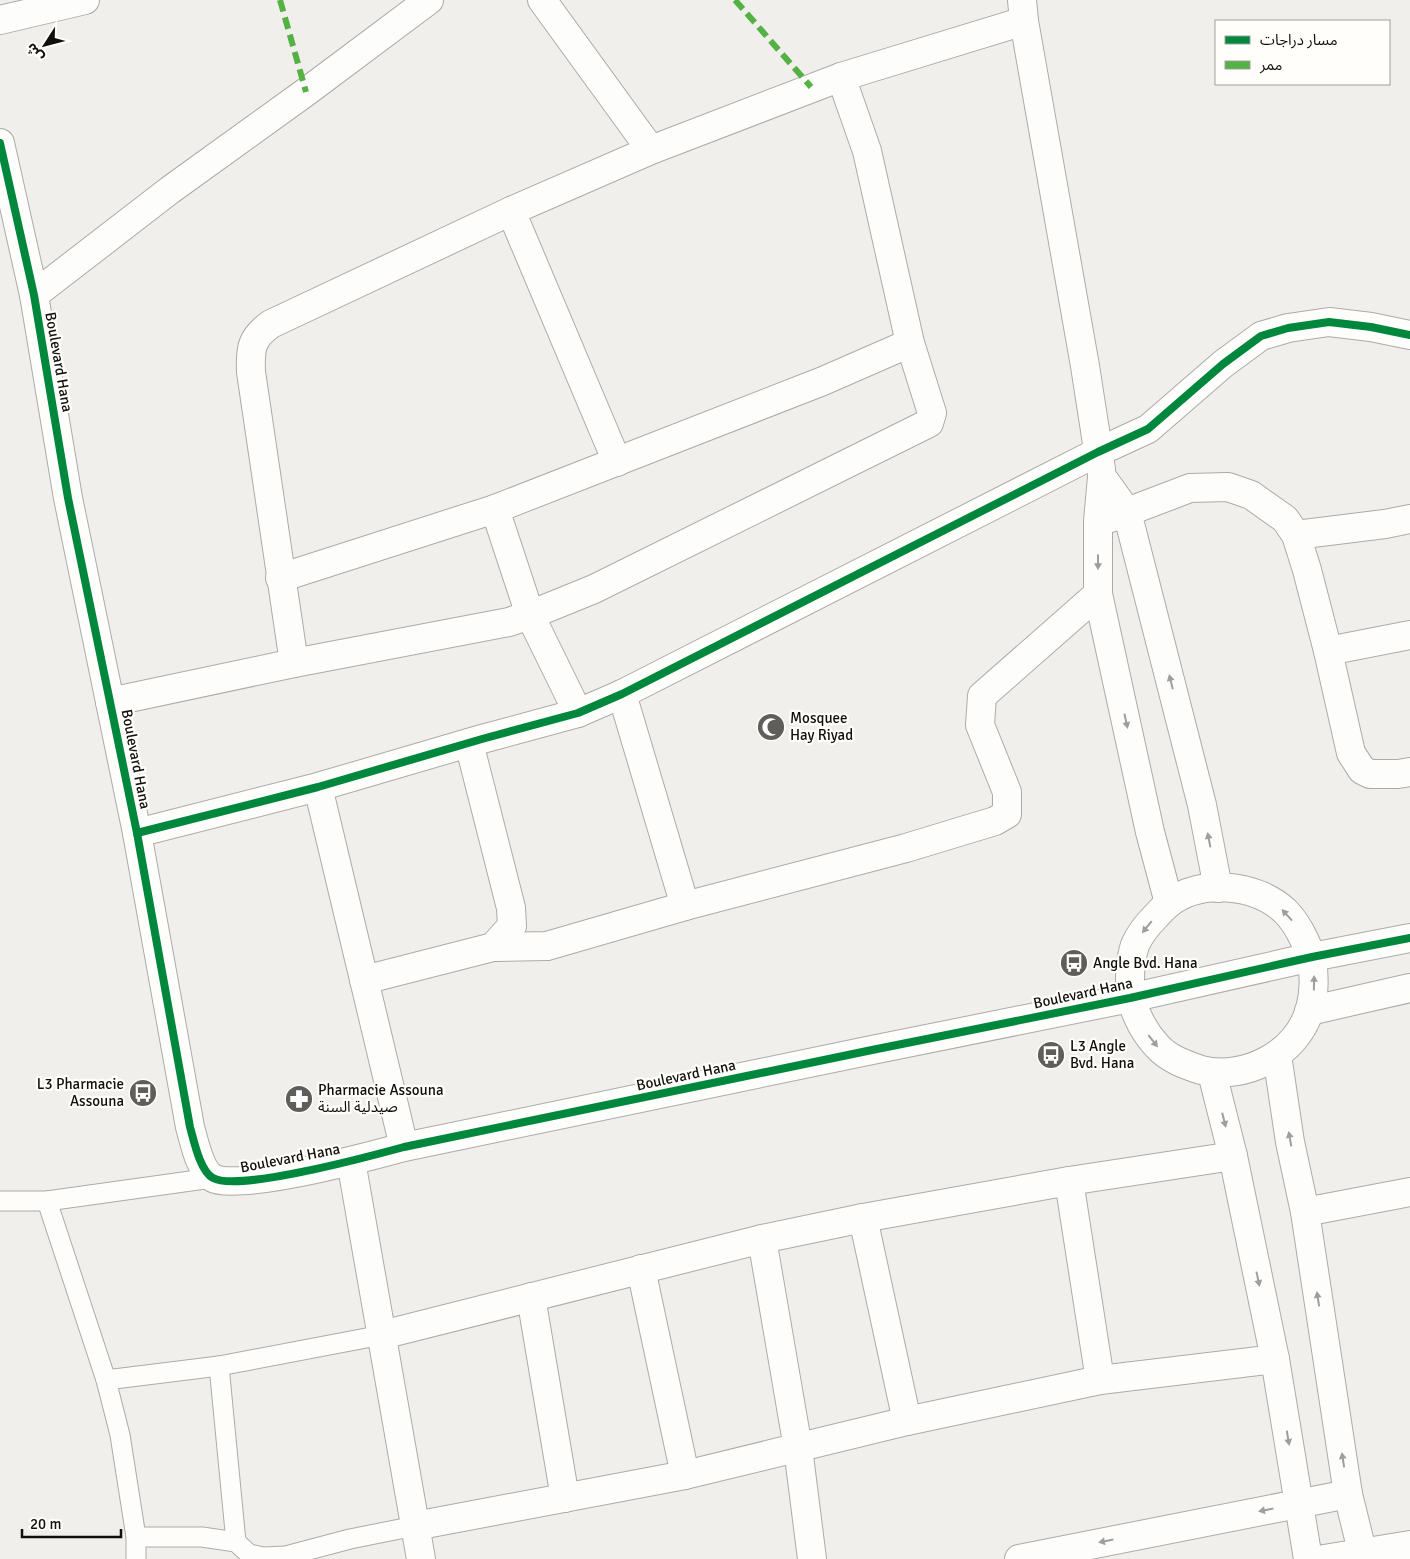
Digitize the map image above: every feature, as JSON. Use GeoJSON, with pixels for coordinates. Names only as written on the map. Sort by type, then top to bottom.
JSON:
{"type":"FeatureCollection","features":[{"type":"Feature","properties":{"kind":"street"},"geometry":{"type":"LineString","coordinates":[[0,20],[85,0]]}},
{"type":"Feature","properties":{"kind":"street"},"geometry":{"type":"LineString","coordinates":[[34,295],[170,190],[429,0]]}},
{"type":"Feature","properties":{"kind":"street"},"geometry":{"type":"LineString","coordinates":[[542,0],[651,150]]}},
{"type":"Feature","properties":{"kind":"street"},"geometry":{"type":"LineString","coordinates":[[294,664],[251,372],[250,352],[253,342],[264,329],[510,211],[651,150],[1023,10],[1085,366],[1100,465],[1098,594],[1150,832],[1169,903]]}},
{"type":"Feature","properties":{"kind":"street"},"geometry":{"type":"LineString","coordinates":[[110,702],[509,622],[530,615],[594,589],[929,423],[932,414],[910,343],[867,150],[841,77]]}},
{"type":"Feature","properties":{"kind":"street","name":"Boulevard Hana"},"geometry":{"type":"LineString","coordinates":[[0,143],[34,295],[68,498],[137,833],[190,1127],[203,1167],[212,1178],[234,1182],[271,1177],[350,1161],[404,1147],[1130,998],[1312,957],[1410,938]]}},
{"type":"Feature","properties":{"kind":"street"},"geometry":{"type":"LineString","coordinates":[[510,211],[617,462]]}},
{"type":"Feature","properties":{"kind":"street"},"geometry":{"type":"LineString","coordinates":[[137,833],[318,788],[578,713],[622,694],[1100,465],[1148,429],[1223,364],[1261,336],[1288,328],[1329,322],[1371,327],[1410,335]]}},
{"type":"Feature","properties":{"kind":"street"},"geometry":{"type":"LineString","coordinates":[[280,578],[495,509],[823,381],[910,343]]}},
{"type":"Feature","properties":{"kind":"street"},"geometry":{"type":"LineString","coordinates":[[1100,465],[1128,512],[1202,805],[1218,888]]}},
{"type":"Feature","properties":{"kind":"street"},"geometry":{"type":"LineString","coordinates":[[1098,521],[1128,512],[1190,488],[1228,487],[1251,495],[1266,504],[1284,519],[1296,535],[1328,651],[1351,753],[1355,761],[1362,770],[1370,774],[1410,772]]}},
{"type":"Feature","properties":{"kind":"street"},"geometry":{"type":"LineString","coordinates":[[495,509],[530,615],[578,713]]}},
{"type":"Feature","properties":{"kind":"street"},"geometry":{"type":"LineString","coordinates":[[1296,535],[1385,524],[1410,518]]}},
{"type":"Feature","properties":{"kind":"street"},"geometry":{"type":"LineString","coordinates":[[364,980],[493,948],[547,946],[685,906],[906,848],[995,822],[1007,814],[1007,792],[980,725],[982,696],[1098,594]]}},
{"type":"Feature","properties":{"kind":"street"},"geometry":{"type":"LineString","coordinates":[[1328,651],[1410,635]]}},
{"type":"Feature","properties":{"kind":"street"},"geometry":{"type":"LineString","coordinates":[[622,694],[685,906]]}},
{"type":"Feature","properties":{"kind":"street"},"geometry":{"type":"LineString","coordinates":[[469,743],[512,908],[512,926],[493,948]]}},
{"type":"Feature","properties":{"kind":"street"},"geometry":{"type":"LineString","coordinates":[[318,788],[404,1147]]}},
{"type":"Feature","properties":{"kind":"street"},"geometry":{"type":"LineString","coordinates":[[1205,888],[1218,888],[1237,888],[1262,896],[1285,911],[1301,932],[1312,957],[1315,984],[1309,1011],[1297,1036],[1277,1055],[1258,1066],[1235,1072],[1212,1072],[1184,1065],[1159,1049],[1141,1026],[1130,998],[1130,962],[1144,929],[1169,903],[1190,892],[1205,888]]}},
{"type":"Feature","properties":{"kind":"street"},"geometry":{"type":"LineString","coordinates":[[1309,1011],[1410,988]]}},
{"type":"Feature","properties":{"kind":"street"},"geometry":{"type":"LineString","coordinates":[[1277,1055],[1290,1142],[1305,1212],[1348,1494],[1363,1556]]}},
{"type":"Feature","properties":{"kind":"street"},"geometry":{"type":"LineString","coordinates":[[1212,1072],[1233,1156],[1275,1359],[1308,1559]]}},
{"type":"Feature","properties":{"kind":"street"},"geometry":{"type":"LineString","coordinates":[[382,1335],[762,1239],[863,1218],[1069,1181],[1233,1156]]}},
{"type":"Feature","properties":{"kind":"street"},"geometry":{"type":"LineString","coordinates":[[350,1161],[421,1559]]}},
{"type":"Feature","properties":{"kind":"street"},"geometry":{"type":"LineString","coordinates":[[1069,1181],[1100,1380]]}},
{"type":"Feature","properties":{"kind":"street"},"geometry":{"type":"LineString","coordinates":[[1305,1212],[1410,1192]]}},
{"type":"Feature","properties":{"kind":"street"},"geometry":{"type":"LineString","coordinates":[[863,1218],[907,1421]]}},
{"type":"Feature","properties":{"kind":"street"},"geometry":{"type":"LineString","coordinates":[[762,1239],[798,1448],[812,1559]]}},
{"type":"Feature","properties":{"kind":"street"},"geometry":{"type":"LineString","coordinates":[[641,1270],[685,1475]]}},
{"type":"Feature","properties":{"kind":"street"},"geometry":{"type":"LineString","coordinates":[[531,1297],[565,1498]]}},
{"type":"Feature","properties":{"kind":"street"},"geometry":{"type":"LineString","coordinates":[[415,1526],[685,1475],[907,1421],[1100,1380],[1275,1359]]}},
{"type":"Feature","properties":{"kind":"street"},"geometry":{"type":"LineString","coordinates":[[1021,1559],[1348,1494]]}},
{"type":"Feature","properties":{"kind":"street"},"geometry":{"type":"LineString","coordinates":[[1324,1559],[1363,1556],[1410,1545]]}},
{"type":"Feature","properties":{"kind":"lane"},"geometry":{"type":"LineString","coordinates":[[0,1202],[47,1202],[212,1178]]}},
{"type":"Feature","properties":{"kind":"lane"},"geometry":{"type":"LineString","coordinates":[[47,1202],[106,1380],[120,1435],[136,1537],[136,1559]]}},
{"type":"Feature","properties":{"kind":"lane"},"geometry":{"type":"LineString","coordinates":[[106,1380],[219,1366],[382,1335]]}},
{"type":"Feature","properties":{"kind":"lane"},"geometry":{"type":"LineString","coordinates":[[219,1366],[236,1542]]}},
{"type":"Feature","properties":{"kind":"lane"},"geometry":{"type":"LineString","coordinates":[[136,1537],[202,1537],[236,1542],[249,1554],[263,1557],[286,1556],[350,1539],[415,1526]]}},
{"type":"Feature","properties":{"kind":"marked path"},"geometry":{"type":"LineString","coordinates":[[280,0],[306,92]]}},
{"type":"Feature","properties":{"kind":"marked path"},"geometry":{"type":"LineString","coordinates":[[735,0],[811,87]]}},
{"type":"Feature","properties":{"kind":"cycle path"},"geometry":{"type":"LineString","coordinates":[[0,143],[34,295],[68,498],[137,833],[190,1127],[204,1169],[213,1178],[227,1181],[249,1180],[306,1171],[404,1147],[1130,998],[1312,957],[1410,938]]}},
{"type":"Feature","properties":{"kind":"cycle path"},"geometry":{"type":"LineString","coordinates":[[137,833],[318,787],[578,713],[622,694],[1098,452],[1148,429],[1223,364],[1261,336],[1288,328],[1329,322],[1371,327],[1410,335]]}},
{"type":"Feature","properties":{"kind":"place","name":"Mosquee Hay Riyad"},"geometry":{"type":"Point","coordinates":[771,727]}},
{"type":"Feature","properties":{"kind":"place","name":"Angle Bvd. Hana"},"geometry":{"type":"Point","coordinates":[1074,963]}},
{"type":"Feature","properties":{"kind":"place","name":"L3 Angle Bvd. Hana"},"geometry":{"type":"Point","coordinates":[1051,1055]}},
{"type":"Feature","properties":{"kind":"place","name":"L3 Pharmacie Assouna"},"geometry":{"type":"Point","coordinates":[143,1093]}},
{"type":"Feature","properties":{"kind":"place","name":"Pharmacie Assouna صيدلية السنة"},"geometry":{"type":"Point","coordinates":[299,1099]}}]}
